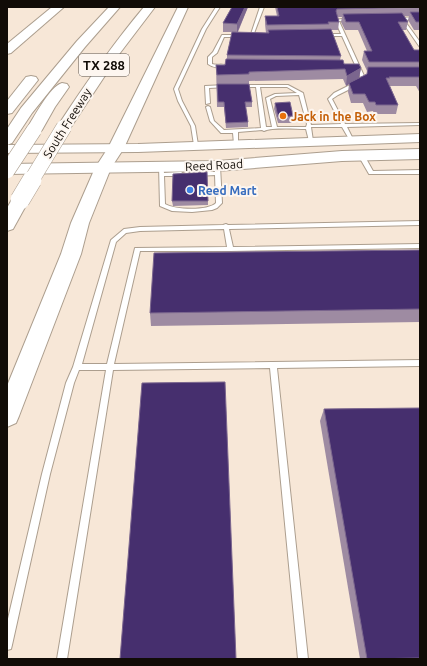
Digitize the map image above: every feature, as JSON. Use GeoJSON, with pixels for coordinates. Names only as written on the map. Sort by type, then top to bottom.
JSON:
{"type":"FeatureCollection","features":[{"type":"Feature","properties":{"kind":"highway"},"geometry":{"type":"LineString","coordinates":[[7,50],[59,7]]}},
{"type":"Feature","properties":{"kind":"highway"},"geometry":{"type":"LineString","coordinates":[[11,135],[26,111],[81,44],[114,7]]}},
{"type":"Feature","properties":{"kind":"highway"},"geometry":{"type":"LineString","coordinates":[[7,170],[48,106],[108,25],[128,7]]}},
{"type":"Feature","properties":{"kind":"highway","name":"South Freeway"},"geometry":{"type":"LineString","coordinates":[[7,225],[20,200],[96,76],[119,44],[150,7]]}},
{"type":"Feature","properties":{"kind":"highway"},"geometry":{"type":"LineString","coordinates":[[7,416],[69,260],[80,223],[103,168],[116,148],[183,7]]}},
{"type":"Feature","properties":{"kind":"highway"},"geometry":{"type":"LineString","coordinates":[[7,110],[38,72]]}},
{"type":"Feature","properties":{"kind":"street","name":"Reed Road"},"geometry":{"type":"LineString","coordinates":[[7,150],[196,145],[236,138],[309,132],[351,139],[420,138]]}},
{"type":"Feature","properties":{"kind":"street"},"geometry":{"type":"LineString","coordinates":[[351,139],[361,156]]}},
{"type":"Feature","properties":{"kind":"street","name":"Reed Road"},"geometry":{"type":"LineString","coordinates":[[7,170],[103,168],[162,171],[217,170],[361,156],[420,154]]}},
{"type":"Feature","properties":{"kind":"lane"},"geometry":{"type":"LineString","coordinates":[[196,145],[193,126],[176,90],[204,29],[218,7]]}},
{"type":"Feature","properties":{"kind":"lane"},"geometry":{"type":"LineString","coordinates":[[251,36],[262,7]]}},
{"type":"Feature","properties":{"kind":"lane"},"geometry":{"type":"LineString","coordinates":[[402,18],[420,45]]}},
{"type":"Feature","properties":{"kind":"lane"},"geometry":{"type":"LineString","coordinates":[[388,19],[420,18]]}},
{"type":"Feature","properties":{"kind":"lane"},"geometry":{"type":"LineString","coordinates":[[351,139],[330,99],[336,94],[362,81],[361,74],[337,20],[359,19]]}},
{"type":"Feature","properties":{"kind":"lane"},"geometry":{"type":"LineString","coordinates":[[315,35],[344,35]]}},
{"type":"Feature","properties":{"kind":"lane"},"geometry":{"type":"LineString","coordinates":[[228,66],[213,66],[210,61],[223,36],[257,36]]}},
{"type":"Feature","properties":{"kind":"lane"},"geometry":{"type":"LineString","coordinates":[[350,67],[357,67]]}},
{"type":"Feature","properties":{"kind":"lane"},"geometry":{"type":"LineString","coordinates":[[361,74],[368,74]]}},
{"type":"Feature","properties":{"kind":"lane"},"geometry":{"type":"LineString","coordinates":[[228,86],[207,87],[208,105],[212,121],[223,132],[236,138],[275,128],[309,132],[344,125],[420,124]]}},
{"type":"Feature","properties":{"kind":"lane"},"geometry":{"type":"LineString","coordinates":[[236,86],[288,86],[301,94],[309,124],[309,132]]}},
{"type":"Feature","properties":{"kind":"lane"},"geometry":{"type":"LineString","coordinates":[[258,86],[264,130]]}},
{"type":"Feature","properties":{"kind":"lane"},"geometry":{"type":"LineString","coordinates":[[275,128],[268,99],[275,95],[301,94]]}},
{"type":"Feature","properties":{"kind":"lane"},"geometry":{"type":"LineString","coordinates":[[361,156],[371,173],[420,172]]}},
{"type":"Feature","properties":{"kind":"lane"},"geometry":{"type":"LineString","coordinates":[[185,174],[162,171],[162,205],[166,209],[210,209],[219,203],[217,170],[193,174]]}},
{"type":"Feature","properties":{"kind":"lane"},"geometry":{"type":"LineString","coordinates":[[7,645],[46,474],[70,383],[77,367],[113,241],[124,231],[140,229],[420,223]]}},
{"type":"Feature","properties":{"kind":"lane"},"geometry":{"type":"LineString","coordinates":[[226,226],[230,249]]}},
{"type":"Feature","properties":{"kind":"lane"},"geometry":{"type":"LineString","coordinates":[[62,659],[110,367],[137,249],[420,246]]}},
{"type":"Feature","properties":{"kind":"lane"},"geometry":{"type":"LineString","coordinates":[[77,367],[420,363]]}},
{"type":"Feature","properties":{"kind":"lane"},"geometry":{"type":"LineString","coordinates":[[273,365],[303,659]]}},
{"type":"Feature","properties":{"kind":"building"},"geometry":{"type":"Polygon","coordinates":[[[232,7],[245,7],[237,24],[223,23],[232,7]]]}},
{"type":"Feature","properties":{"kind":"building"},"geometry":{"type":"Polygon","coordinates":[[[277,7],[420,7],[337,9],[336,11],[339,22],[328,22],[329,24],[267,25],[265,16],[279,16],[277,7]]]}},
{"type":"Feature","properties":{"kind":"building"},"geometry":{"type":"Polygon","coordinates":[[[410,12],[420,12],[420,22],[416,22],[410,12]]]}},
{"type":"Feature","properties":{"kind":"building"},"geometry":{"type":"Polygon","coordinates":[[[402,13],[408,22],[398,22],[414,50],[420,50],[420,62],[369,62],[364,51],[372,51],[359,22],[346,22],[343,14],[402,13]]]}},
{"type":"Feature","properties":{"kind":"building"},"geometry":{"type":"Polygon","coordinates":[[[331,29],[341,56],[227,55],[232,32],[269,33],[268,30],[331,29]]]}},
{"type":"Feature","properties":{"kind":"building"},"geometry":{"type":"Polygon","coordinates":[[[226,59],[343,60],[344,64],[359,64],[361,68],[347,76],[345,69],[249,72],[249,74],[217,75],[216,65],[225,65],[226,59]]]}},
{"type":"Feature","properties":{"kind":"building"},"geometry":{"type":"Polygon","coordinates":[[[368,67],[420,67],[420,79],[419,77],[386,78],[398,105],[376,105],[375,102],[369,102],[365,94],[353,94],[349,83],[367,74],[368,67]]]}},
{"type":"Feature","properties":{"kind":"building"},"geometry":{"type":"Polygon","coordinates":[[[217,84],[249,84],[252,102],[245,102],[248,122],[226,123],[224,102],[218,102],[217,84]]]}},
{"type":"Feature","properties":{"kind":"building"},"geometry":{"type":"Polygon","coordinates":[[[290,102],[293,116],[278,117],[275,103],[290,102]]]}},
{"type":"Feature","properties":{"kind":"building"},"geometry":{"type":"Polygon","coordinates":[[[207,172],[208,201],[172,201],[173,174],[207,172]]]}},
{"type":"Feature","properties":{"kind":"building"},"geometry":{"type":"Polygon","coordinates":[[[420,250],[420,309],[150,313],[154,253],[420,250]]]}},
{"type":"Feature","properties":{"kind":"building"},"geometry":{"type":"Polygon","coordinates":[[[225,382],[236,659],[120,659],[142,383],[225,382]]]}},
{"type":"Feature","properties":{"kind":"building"},"geometry":{"type":"Polygon","coordinates":[[[420,408],[420,658],[367,659],[324,409],[420,408]]]}},
{"type":"Feature","properties":{"kind":"place","name":"Jack in the Box"},"geometry":{"type":"Point","coordinates":[283,116]}},
{"type":"Feature","properties":{"kind":"place","name":"Reed Mart"},"geometry":{"type":"Point","coordinates":[190,190]}}]}
